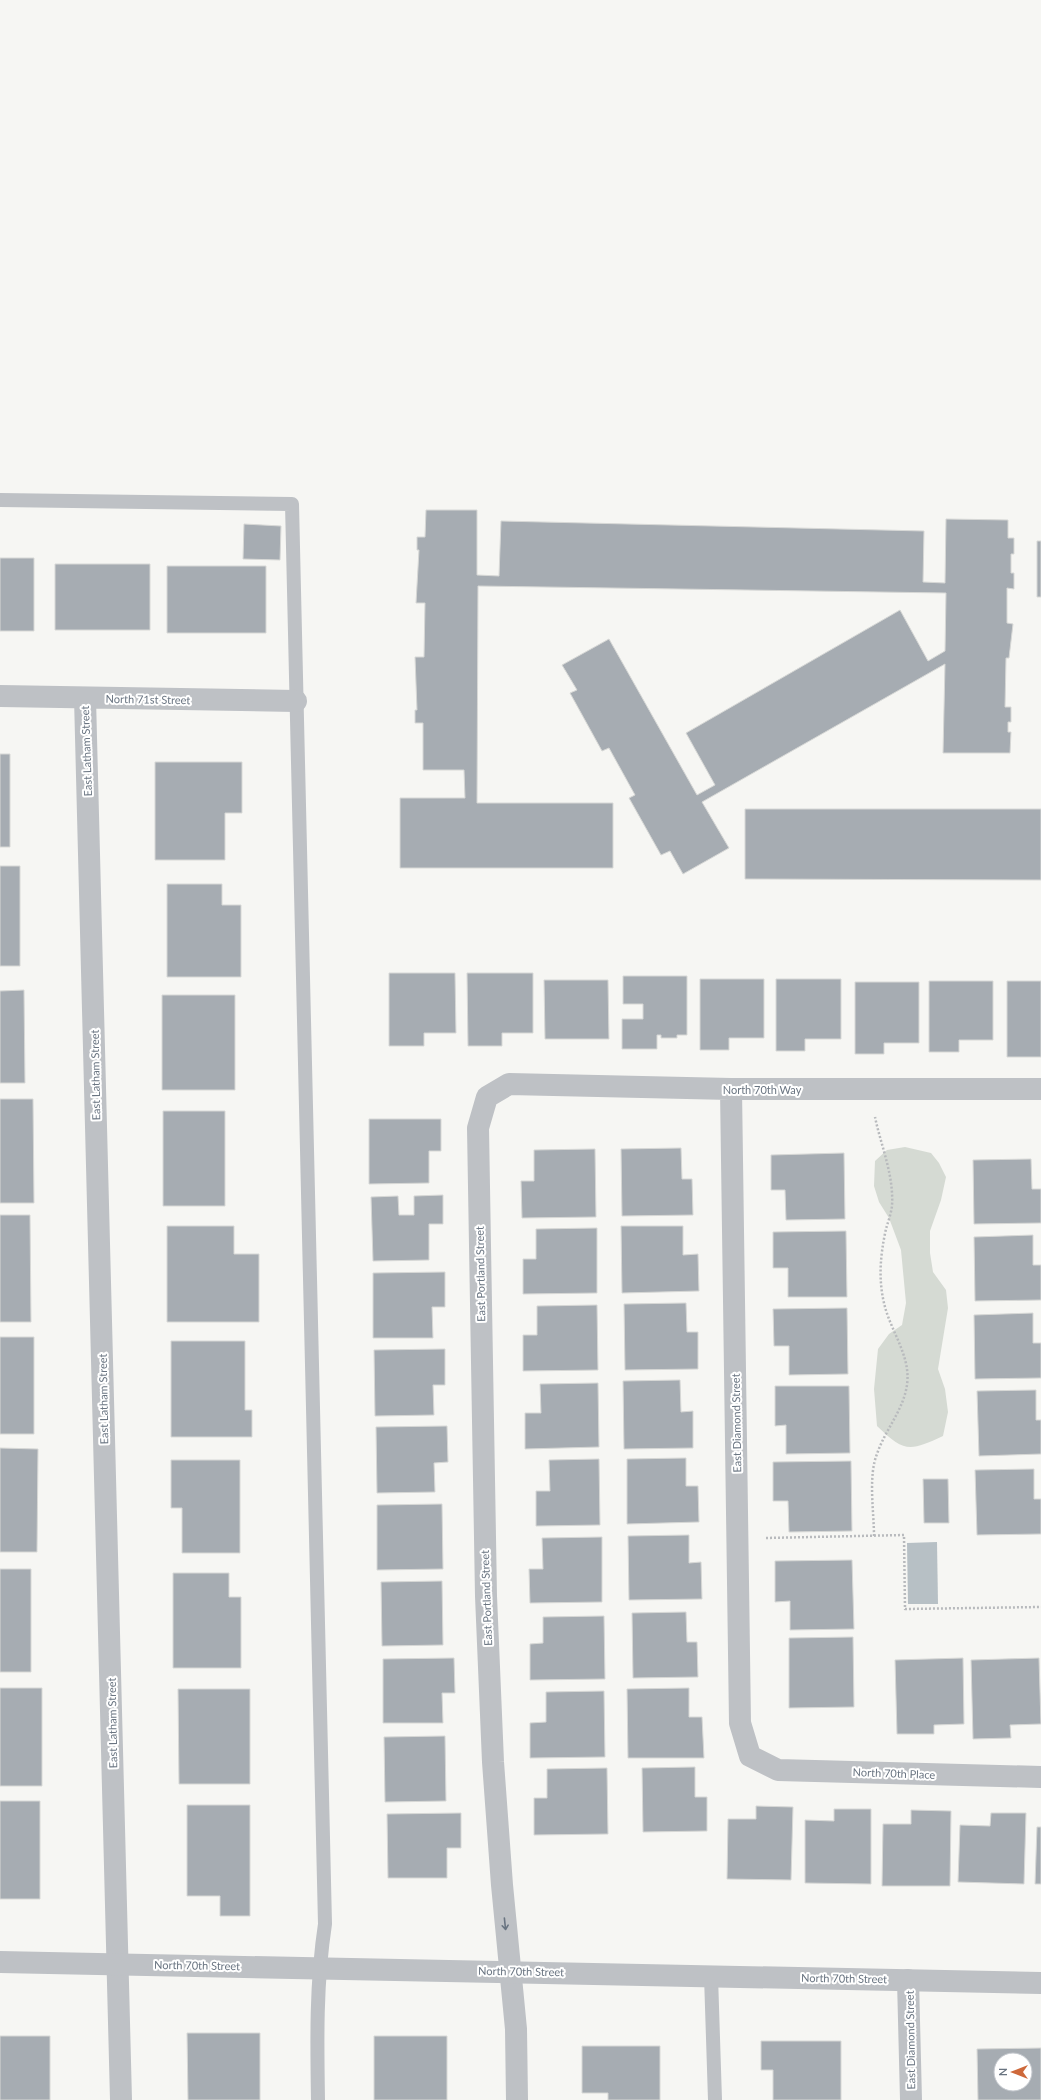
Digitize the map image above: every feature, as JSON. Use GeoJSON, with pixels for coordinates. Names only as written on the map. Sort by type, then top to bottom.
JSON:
{"type":"FeatureCollection","features":[{"type":"Feature","properties":{"kind":"street","name":"North 71st Street"},"geometry":{"type":"LineString","coordinates":[[0,696],[296,701]]}},
{"type":"Feature","properties":{"kind":"street","name":"East Latham Street"},"geometry":{"type":"LineString","coordinates":[[85,698],[122,2100]]}},
{"type":"Feature","properties":{"kind":"street","name":"North 70th Way"},"geometry":{"type":"LineString","coordinates":[[487,1097],[509,1084],[731,1089],[1041,1089]]}},
{"type":"Feature","properties":{"kind":"street","name":"East Diamond Street"},"geometry":{"type":"LineString","coordinates":[[731,1089],[740,1723],[750,1756]]}},
{"type":"Feature","properties":{"kind":"street","name":"East Portland Street"},"geometry":{"type":"LineString","coordinates":[[487,1097],[478,1128],[485,1580],[493,1762],[502,1885],[516,2029],[517,2100]]}},
{"type":"Feature","properties":{"kind":"street","name":"North 70th Place"},"geometry":{"type":"LineString","coordinates":[[750,1756],[778,1770],[1041,1777]]}},
{"type":"Feature","properties":{"kind":"street","name":"North 70th Street"},"geometry":{"type":"LineString","coordinates":[[0,1962],[118,1963],[1041,1983]]}},
{"type":"Feature","properties":{"kind":"street","name":"East Diamond Street"},"geometry":{"type":"LineString","coordinates":[[908,1980],[911,2100]]}},
{"type":"Feature","properties":{"kind":"lane"},"geometry":{"type":"LineString","coordinates":[[0,500],[292,504],[325,1924],[319,1968],[316,2011],[318,2100]]}},
{"type":"Feature","properties":{"kind":"lane"},"geometry":{"type":"LineString","coordinates":[[711,1976],[715,2100]]}},
{"type":"Feature","properties":{"kind":"path"},"geometry":{"type":"LineString","coordinates":[[874,1114],[887,1161],[891,1186],[892,1206],[881,1255],[880,1280],[885,1308],[906,1364],[907,1384],[903,1402],[876,1454],[873,1468],[874,1536]]}},
{"type":"Feature","properties":{"kind":"path"},"geometry":{"type":"LineString","coordinates":[[763,1538],[904,1535],[905,1609],[1041,1607]]}},
{"type":"Feature","properties":{"kind":"shaded area"},"geometry":{"type":"Polygon","coordinates":[[[905,1147],[931,1153],[939,1163],[946,1177],[941,1200],[930,1231],[930,1253],[933,1272],[946,1290],[948,1308],[938,1369],[945,1389],[948,1412],[943,1436],[914,1447],[901,1445],[886,1435],[877,1426],[874,1389],[878,1349],[889,1334],[902,1325],[906,1303],[901,1250],[889,1218],[879,1202],[874,1186],[875,1161],[887,1150],[905,1147]]]}},
{"type":"Feature","properties":{"kind":"shaded area"},"geometry":{"type":"Polygon","coordinates":[[[937,1542],[938,1604],[908,1604],[907,1543],[937,1542]]]}},
{"type":"Feature","properties":{"kind":"building"},"geometry":{"type":"Polygon","coordinates":[[[426,510],[477,510],[477,575],[499,576],[501,521],[924,531],[923,582],[945,583],[946,519],[1008,520],[1008,538],[1014,538],[1014,554],[1011,554],[1011,573],[1014,573],[1014,589],[1007,588],[1007,623],[1013,624],[1009,658],[1006,658],[1005,707],[1011,707],[1011,722],[1008,722],[1008,732],[1011,732],[1010,753],[943,753],[945,664],[702,802],[729,848],[683,874],[670,851],[661,855],[629,798],[635,795],[609,748],[602,751],[570,693],[577,690],[562,665],[609,639],[697,795],[715,785],[686,733],[900,610],[928,661],[945,651],[946,593],[478,586],[477,803],[613,803],[613,868],[400,868],[400,798],[465,798],[464,770],[423,770],[423,723],[415,723],[415,710],[417,710],[415,657],[424,657],[425,603],[416,603],[419,550],[417,550],[417,537],[425,537],[426,510]]]}},
{"type":"Feature","properties":{"kind":"building"},"geometry":{"type":"Polygon","coordinates":[[[244,524],[281,526],[280,560],[243,559],[244,524]]]}},
{"type":"Feature","properties":{"kind":"building"},"geometry":{"type":"Polygon","coordinates":[[[1037,541],[1041,541],[1041,597],[1037,597],[1037,541]]]}},
{"type":"Feature","properties":{"kind":"building"},"geometry":{"type":"Polygon","coordinates":[[[0,558],[34,558],[34,631],[0,631],[0,558]]]}},
{"type":"Feature","properties":{"kind":"building"},"geometry":{"type":"Polygon","coordinates":[[[55,564],[150,564],[150,630],[55,630],[55,564]]]}},
{"type":"Feature","properties":{"kind":"building"},"geometry":{"type":"Polygon","coordinates":[[[167,566],[266,566],[266,633],[167,633],[167,566]]]}},
{"type":"Feature","properties":{"kind":"building"},"geometry":{"type":"Polygon","coordinates":[[[0,754],[10,754],[10,847],[0,847],[0,754]]]}},
{"type":"Feature","properties":{"kind":"building"},"geometry":{"type":"Polygon","coordinates":[[[155,762],[242,762],[242,813],[225,813],[225,860],[155,860],[155,762]]]}},
{"type":"Feature","properties":{"kind":"building"},"geometry":{"type":"Polygon","coordinates":[[[745,809],[1041,809],[1041,880],[745,879],[745,809]]]}},
{"type":"Feature","properties":{"kind":"building"},"geometry":{"type":"Polygon","coordinates":[[[0,866],[20,866],[20,966],[0,966],[0,866]]]}},
{"type":"Feature","properties":{"kind":"building"},"geometry":{"type":"Polygon","coordinates":[[[167,884],[222,884],[222,905],[241,905],[241,977],[167,977],[167,884]]]}},
{"type":"Feature","properties":{"kind":"building"},"geometry":{"type":"Polygon","coordinates":[[[389,973],[455,973],[456,1033],[424,1033],[424,1046],[389,1046],[389,973]]]}},
{"type":"Feature","properties":{"kind":"building"},"geometry":{"type":"Polygon","coordinates":[[[467,973],[533,973],[533,1033],[502,1033],[502,1046],[468,1046],[467,973]]]}},
{"type":"Feature","properties":{"kind":"building"},"geometry":{"type":"Polygon","coordinates":[[[623,976],[687,976],[687,1035],[677,1035],[677,1038],[661,1038],[661,1035],[657,1035],[657,1049],[622,1049],[622,1019],[643,1019],[643,1004],[623,1004],[623,976]]]}},
{"type":"Feature","properties":{"kind":"building"},"geometry":{"type":"Polygon","coordinates":[[[700,979],[764,979],[764,1038],[729,1038],[729,1050],[700,1050],[700,979]]]}},
{"type":"Feature","properties":{"kind":"building"},"geometry":{"type":"Polygon","coordinates":[[[776,979],[841,979],[841,1039],[805,1039],[805,1051],[776,1051],[776,979]]]}},
{"type":"Feature","properties":{"kind":"building"},"geometry":{"type":"Polygon","coordinates":[[[544,980],[608,980],[609,1039],[545,1039],[544,980]]]}},
{"type":"Feature","properties":{"kind":"building"},"geometry":{"type":"Polygon","coordinates":[[[929,981],[993,981],[993,1040],[959,1040],[959,1052],[929,1052],[929,981]]]}},
{"type":"Feature","properties":{"kind":"building"},"geometry":{"type":"Polygon","coordinates":[[[1007,981],[1041,981],[1041,1057],[1007,1057],[1007,981]]]}},
{"type":"Feature","properties":{"kind":"building"},"geometry":{"type":"Polygon","coordinates":[[[855,982],[919,982],[919,1043],[884,1043],[884,1054],[855,1054],[855,982]]]}},
{"type":"Feature","properties":{"kind":"building"},"geometry":{"type":"Polygon","coordinates":[[[24,990],[25,1083],[0,1083],[0,991],[24,990]]]}},
{"type":"Feature","properties":{"kind":"building"},"geometry":{"type":"Polygon","coordinates":[[[162,995],[235,995],[235,1090],[162,1090],[162,995]]]}},
{"type":"Feature","properties":{"kind":"building"},"geometry":{"type":"Polygon","coordinates":[[[0,1099],[33,1099],[34,1203],[0,1203],[0,1099]]]}},
{"type":"Feature","properties":{"kind":"building"},"geometry":{"type":"Polygon","coordinates":[[[163,1111],[225,1111],[225,1206],[163,1206],[163,1111]]]}},
{"type":"Feature","properties":{"kind":"building"},"geometry":{"type":"Polygon","coordinates":[[[369,1119],[441,1119],[441,1151],[429,1151],[429,1183],[369,1184],[369,1119]]]}},
{"type":"Feature","properties":{"kind":"building"},"geometry":{"type":"Polygon","coordinates":[[[681,1148],[682,1179],[692,1179],[693,1215],[622,1216],[621,1149],[681,1148]]]}},
{"type":"Feature","properties":{"kind":"building"},"geometry":{"type":"Polygon","coordinates":[[[595,1149],[596,1217],[522,1218],[521,1181],[534,1181],[534,1150],[595,1149]]]}},
{"type":"Feature","properties":{"kind":"building"},"geometry":{"type":"Polygon","coordinates":[[[844,1153],[845,1219],[786,1220],[785,1190],[771,1190],[771,1155],[844,1153]]]}},
{"type":"Feature","properties":{"kind":"building"},"geometry":{"type":"Polygon","coordinates":[[[1031,1159],[1032,1189],[1041,1189],[1041,1223],[974,1224],[973,1160],[1031,1159]]]}},
{"type":"Feature","properties":{"kind":"building"},"geometry":{"type":"Polygon","coordinates":[[[443,1195],[443,1224],[429,1224],[429,1260],[373,1261],[371,1197],[398,1196],[399,1215],[414,1215],[414,1196],[443,1195]]]}},
{"type":"Feature","properties":{"kind":"building"},"geometry":{"type":"Polygon","coordinates":[[[0,1215],[30,1215],[31,1322],[0,1322],[0,1215]]]}},
{"type":"Feature","properties":{"kind":"building"},"geometry":{"type":"Polygon","coordinates":[[[167,1226],[234,1226],[234,1254],[259,1254],[259,1322],[167,1322],[167,1226]]]}},
{"type":"Feature","properties":{"kind":"building"},"geometry":{"type":"Polygon","coordinates":[[[621,1226],[683,1226],[683,1255],[698,1254],[699,1291],[622,1293],[621,1226]]]}},
{"type":"Feature","properties":{"kind":"building"},"geometry":{"type":"Polygon","coordinates":[[[597,1228],[597,1293],[523,1294],[523,1259],[536,1259],[536,1229],[597,1228]]]}},
{"type":"Feature","properties":{"kind":"building"},"geometry":{"type":"Polygon","coordinates":[[[846,1231],[847,1297],[788,1297],[788,1268],[773,1268],[773,1232],[846,1231]]]}},
{"type":"Feature","properties":{"kind":"building"},"geometry":{"type":"Polygon","coordinates":[[[1033,1235],[1033,1265],[1041,1265],[1041,1300],[975,1301],[974,1237],[1033,1235]]]}},
{"type":"Feature","properties":{"kind":"building"},"geometry":{"type":"Polygon","coordinates":[[[445,1272],[445,1307],[432,1307],[433,1338],[373,1338],[373,1273],[445,1272]]]}},
{"type":"Feature","properties":{"kind":"building"},"geometry":{"type":"Polygon","coordinates":[[[686,1303],[687,1332],[698,1332],[698,1369],[625,1370],[624,1304],[686,1303]]]}},
{"type":"Feature","properties":{"kind":"building"},"geometry":{"type":"Polygon","coordinates":[[[597,1305],[598,1370],[523,1371],[523,1335],[537,1335],[537,1306],[597,1305]]]}},
{"type":"Feature","properties":{"kind":"building"},"geometry":{"type":"Polygon","coordinates":[[[847,1308],[848,1374],[789,1375],[789,1346],[774,1346],[773,1309],[847,1308]]]}},
{"type":"Feature","properties":{"kind":"building"},"geometry":{"type":"Polygon","coordinates":[[[1033,1313],[1033,1343],[1041,1343],[1041,1378],[975,1379],[974,1315],[1033,1313]]]}},
{"type":"Feature","properties":{"kind":"building"},"geometry":{"type":"Polygon","coordinates":[[[0,1337],[34,1337],[34,1434],[0,1434],[0,1337]]]}},
{"type":"Feature","properties":{"kind":"building"},"geometry":{"type":"Polygon","coordinates":[[[171,1341],[245,1341],[245,1410],[252,1410],[252,1437],[171,1437],[171,1341]]]}},
{"type":"Feature","properties":{"kind":"building"},"geometry":{"type":"Polygon","coordinates":[[[445,1349],[445,1385],[433,1385],[434,1415],[375,1416],[374,1350],[445,1349]]]}},
{"type":"Feature","properties":{"kind":"building"},"geometry":{"type":"Polygon","coordinates":[[[680,1380],[681,1412],[693,1411],[693,1448],[624,1449],[623,1381],[680,1380]]]}},
{"type":"Feature","properties":{"kind":"building"},"geometry":{"type":"Polygon","coordinates":[[[598,1383],[599,1447],[525,1449],[525,1413],[541,1413],[540,1384],[598,1383]]]}},
{"type":"Feature","properties":{"kind":"building"},"geometry":{"type":"Polygon","coordinates":[[[775,1386],[849,1386],[850,1453],[786,1454],[786,1425],[775,1426],[775,1386]]]}},
{"type":"Feature","properties":{"kind":"building"},"geometry":{"type":"Polygon","coordinates":[[[1036,1390],[1036,1420],[1041,1420],[1041,1454],[979,1456],[977,1391],[1036,1390]]]}},
{"type":"Feature","properties":{"kind":"building"},"geometry":{"type":"Polygon","coordinates":[[[447,1426],[448,1462],[434,1463],[435,1492],[377,1493],[376,1427],[447,1426]]]}},
{"type":"Feature","properties":{"kind":"building"},"geometry":{"type":"Polygon","coordinates":[[[0,1448],[38,1449],[37,1552],[0,1552],[0,1448]]]}},
{"type":"Feature","properties":{"kind":"building"},"geometry":{"type":"Polygon","coordinates":[[[686,1458],[686,1486],[698,1486],[699,1522],[627,1524],[627,1459],[686,1458]]]}},
{"type":"Feature","properties":{"kind":"building"},"geometry":{"type":"Polygon","coordinates":[[[599,1459],[600,1525],[536,1526],[536,1491],[550,1491],[549,1460],[599,1459]]]}},
{"type":"Feature","properties":{"kind":"building"},"geometry":{"type":"Polygon","coordinates":[[[171,1460],[240,1460],[240,1553],[182,1553],[182,1508],[171,1508],[171,1460]]]}},
{"type":"Feature","properties":{"kind":"building"},"geometry":{"type":"Polygon","coordinates":[[[851,1461],[852,1531],[789,1532],[788,1501],[773,1501],[773,1462],[851,1461]]]}},
{"type":"Feature","properties":{"kind":"building"},"geometry":{"type":"Polygon","coordinates":[[[1034,1469],[1034,1499],[1041,1499],[1041,1534],[977,1535],[975,1470],[1034,1469]]]}},
{"type":"Feature","properties":{"kind":"building"},"geometry":{"type":"Polygon","coordinates":[[[923,1479],[948,1479],[949,1523],[924,1523],[923,1479]]]}},
{"type":"Feature","properties":{"kind":"building"},"geometry":{"type":"Polygon","coordinates":[[[442,1504],[443,1569],[377,1570],[377,1505],[442,1504]]]}},
{"type":"Feature","properties":{"kind":"building"},"geometry":{"type":"Polygon","coordinates":[[[689,1535],[689,1563],[701,1562],[702,1599],[629,1600],[628,1536],[689,1535]]]}},
{"type":"Feature","properties":{"kind":"building"},"geometry":{"type":"Polygon","coordinates":[[[602,1537],[602,1602],[530,1603],[529,1569],[543,1569],[542,1538],[602,1537]]]}},
{"type":"Feature","properties":{"kind":"building"},"geometry":{"type":"Polygon","coordinates":[[[852,1560],[854,1629],[790,1630],[790,1601],[775,1602],[775,1561],[852,1560]]]}},
{"type":"Feature","properties":{"kind":"building"},"geometry":{"type":"Polygon","coordinates":[[[0,1569],[31,1569],[31,1672],[0,1672],[0,1569]]]}},
{"type":"Feature","properties":{"kind":"building"},"geometry":{"type":"Polygon","coordinates":[[[173,1573],[229,1573],[229,1597],[241,1597],[241,1668],[173,1668],[173,1573]]]}},
{"type":"Feature","properties":{"kind":"building"},"geometry":{"type":"Polygon","coordinates":[[[442,1581],[443,1645],[382,1646],[381,1582],[442,1581]]]}},
{"type":"Feature","properties":{"kind":"building"},"geometry":{"type":"Polygon","coordinates":[[[686,1612],[687,1642],[697,1642],[698,1677],[633,1678],[632,1613],[686,1612]]]}},
{"type":"Feature","properties":{"kind":"building"},"geometry":{"type":"Polygon","coordinates":[[[604,1616],[605,1679],[530,1680],[530,1644],[543,1643],[543,1617],[604,1616]]]}},
{"type":"Feature","properties":{"kind":"building"},"geometry":{"type":"Polygon","coordinates":[[[853,1637],[854,1707],[789,1708],[789,1638],[853,1637]]]}},
{"type":"Feature","properties":{"kind":"building"},"geometry":{"type":"Polygon","coordinates":[[[454,1658],[455,1693],[442,1693],[443,1723],[383,1723],[383,1659],[454,1658]]]}},
{"type":"Feature","properties":{"kind":"building"},"geometry":{"type":"Polygon","coordinates":[[[963,1658],[964,1724],[934,1725],[934,1734],[897,1734],[895,1660],[963,1658]]]}},
{"type":"Feature","properties":{"kind":"building"},"geometry":{"type":"Polygon","coordinates":[[[1039,1658],[1041,1724],[1010,1725],[1011,1738],[973,1739],[971,1660],[1039,1658]]]}},
{"type":"Feature","properties":{"kind":"building"},"geometry":{"type":"Polygon","coordinates":[[[0,1688],[42,1688],[42,1786],[0,1786],[0,1688]]]}},
{"type":"Feature","properties":{"kind":"building"},"geometry":{"type":"Polygon","coordinates":[[[689,1688],[689,1717],[702,1717],[704,1758],[628,1758],[627,1689],[689,1688]]]}},
{"type":"Feature","properties":{"kind":"building"},"geometry":{"type":"Polygon","coordinates":[[[178,1689],[250,1689],[250,1784],[179,1784],[178,1689]]]}},
{"type":"Feature","properties":{"kind":"building"},"geometry":{"type":"Polygon","coordinates":[[[604,1691],[605,1757],[530,1758],[530,1723],[546,1722],[546,1692],[604,1691]]]}},
{"type":"Feature","properties":{"kind":"building"},"geometry":{"type":"Polygon","coordinates":[[[445,1736],[446,1801],[385,1802],[384,1737],[445,1736]]]}},
{"type":"Feature","properties":{"kind":"building"},"geometry":{"type":"Polygon","coordinates":[[[695,1767],[695,1797],[707,1797],[707,1831],[643,1832],[642,1768],[695,1767]]]}},
{"type":"Feature","properties":{"kind":"building"},"geometry":{"type":"Polygon","coordinates":[[[607,1768],[608,1834],[534,1835],[534,1798],[547,1798],[547,1769],[607,1768]]]}},
{"type":"Feature","properties":{"kind":"building"},"geometry":{"type":"Polygon","coordinates":[[[0,1801],[40,1801],[40,1899],[0,1899],[0,1801]]]}},
{"type":"Feature","properties":{"kind":"building"},"geometry":{"type":"Polygon","coordinates":[[[187,1805],[250,1805],[250,1916],[220,1916],[220,1896],[187,1896],[187,1805]]]}},
{"type":"Feature","properties":{"kind":"building"},"geometry":{"type":"Polygon","coordinates":[[[756,1806],[793,1807],[791,1880],[727,1879],[728,1819],[756,1819],[756,1806]]]}},
{"type":"Feature","properties":{"kind":"building"},"geometry":{"type":"Polygon","coordinates":[[[834,1809],[871,1809],[871,1884],[805,1883],[805,1820],[834,1821],[834,1809]]]}},
{"type":"Feature","properties":{"kind":"building"},"geometry":{"type":"Polygon","coordinates":[[[911,1810],[951,1811],[950,1886],[882,1886],[883,1824],[911,1824],[911,1810]]]}},
{"type":"Feature","properties":{"kind":"building"},"geometry":{"type":"Polygon","coordinates":[[[461,1813],[461,1848],[447,1848],[447,1878],[388,1878],[387,1814],[461,1813]]]}},
{"type":"Feature","properties":{"kind":"building"},"geometry":{"type":"Polygon","coordinates":[[[991,1813],[1026,1813],[1024,1884],[958,1882],[960,1825],[990,1826],[991,1813]]]}},
{"type":"Feature","properties":{"kind":"building"},"geometry":{"type":"Polygon","coordinates":[[[1037,1827],[1041,1827],[1041,1884],[1035,1884],[1037,1827]]]}},
{"type":"Feature","properties":{"kind":"building"},"geometry":{"type":"Polygon","coordinates":[[[187,2033],[260,2033],[260,2100],[188,2100],[187,2033]]]}},
{"type":"Feature","properties":{"kind":"building"},"geometry":{"type":"Polygon","coordinates":[[[0,2036],[50,2036],[50,2100],[0,2100],[0,2036]]]}},
{"type":"Feature","properties":{"kind":"building"},"geometry":{"type":"Polygon","coordinates":[[[374,2036],[447,2036],[447,2100],[374,2100],[374,2036]]]}},
{"type":"Feature","properties":{"kind":"building"},"geometry":{"type":"Polygon","coordinates":[[[761,2041],[841,2041],[841,2100],[773,2100],[773,2070],[761,2070],[761,2041]]]}},
{"type":"Feature","properties":{"kind":"building"},"geometry":{"type":"Polygon","coordinates":[[[582,2046],[660,2046],[660,2100],[608,2100],[608,2093],[582,2093],[582,2046]]]}},
{"type":"Feature","properties":{"kind":"building"},"geometry":{"type":"Polygon","coordinates":[[[1041,2048],[1041,2100],[978,2100],[977,2049],[1041,2048]]]}}]}
